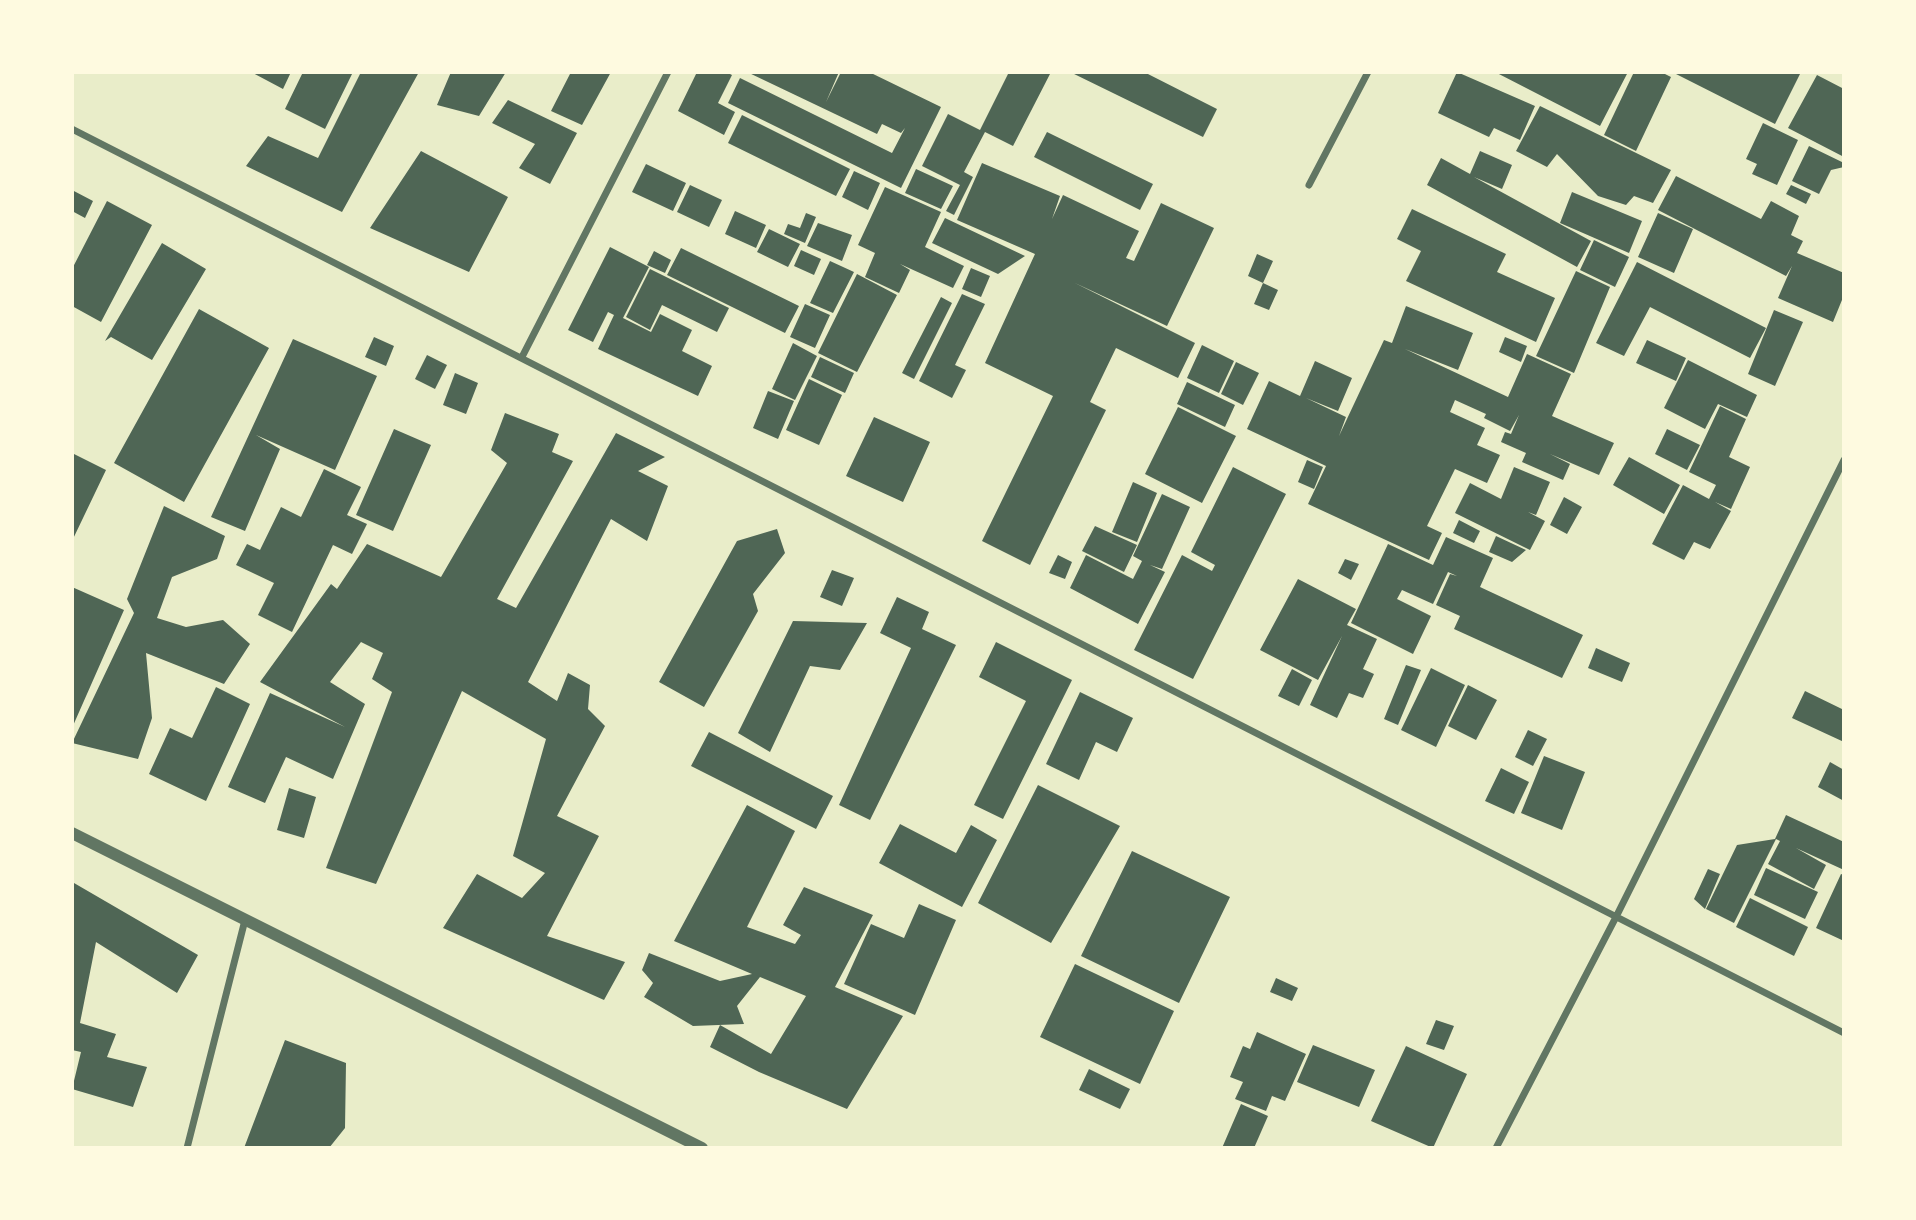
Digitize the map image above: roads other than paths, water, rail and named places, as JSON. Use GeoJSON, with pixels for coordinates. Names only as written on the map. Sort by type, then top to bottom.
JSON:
{"type":"FeatureCollection","features":[{"type":"Feature","properties":{"kind":"street"},"geometry":{"type":"LineString","coordinates":[[522,357],[668,72]]}},
{"type":"Feature","properties":{"kind":"street"},"geometry":{"type":"LineString","coordinates":[[1309,185],[1368,72]]}},
{"type":"Feature","properties":{"kind":"street"},"geometry":{"type":"LineString","coordinates":[[72,129],[1844,1032]]}},
{"type":"Feature","properties":{"kind":"street"},"geometry":{"type":"LineString","coordinates":[[1496,1148],[1616,917],[1844,460]]}},
{"type":"Feature","properties":{"kind":"street"},"geometry":{"type":"LineString","coordinates":[[72,833],[702,1148]]}},
{"type":"Feature","properties":{"kind":"street"},"geometry":{"type":"LineString","coordinates":[[187,1148],[245,920]]}}]}
